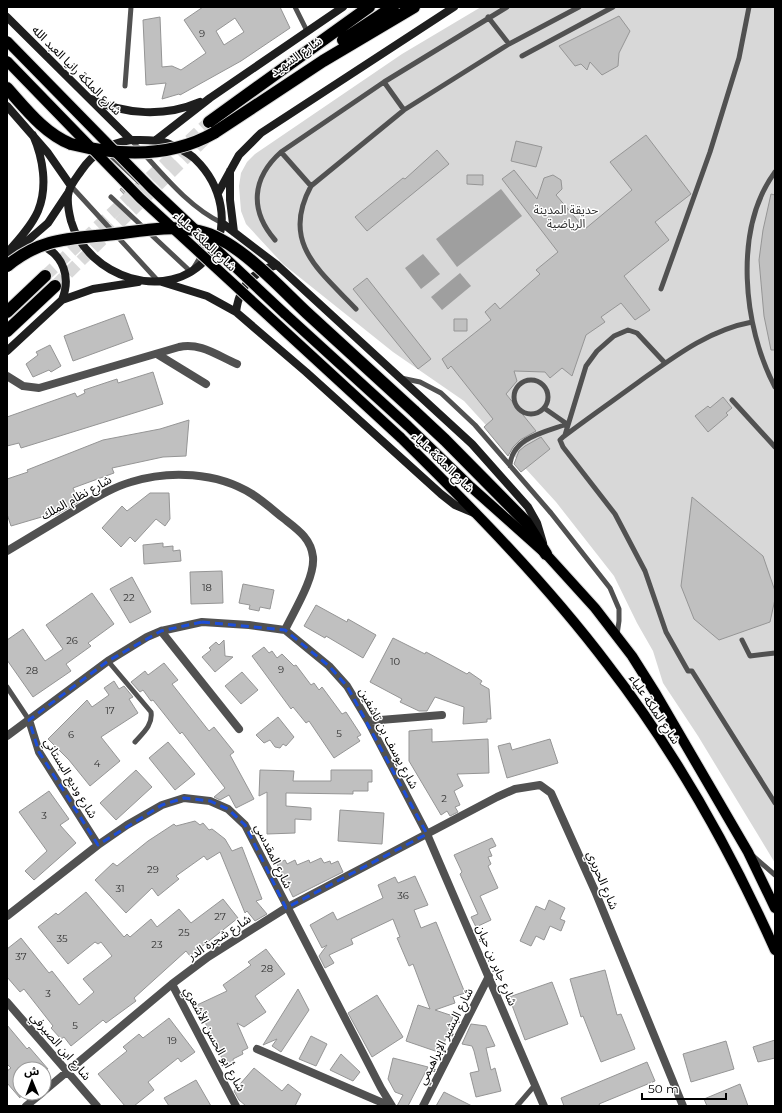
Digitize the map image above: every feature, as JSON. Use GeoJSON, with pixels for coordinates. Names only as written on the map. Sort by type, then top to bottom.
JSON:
{"type":"FeatureCollection","features":[{"type":"Feature","properties":{"kind":"highway","name":"شارع الشهيد"},"geometry":{"type":"LineString","coordinates":[[369,7],[212,125],[393,7]]}},
{"type":"Feature","properties":{"kind":"highway"},"geometry":{"type":"LineString","coordinates":[[7,88],[46,129],[58,138],[71,144],[120,152],[154,152],[174,149],[193,143],[214,132],[323,61],[414,7]]}},
{"type":"Feature","properties":{"kind":"highway"},"geometry":{"type":"LineString","coordinates":[[7,266],[29,250],[45,243],[65,239],[170,229],[199,231],[214,235],[252,262],[445,440],[526,522],[546,554]]}},
{"type":"Feature","properties":{"kind":"highway"},"geometry":{"type":"LineString","coordinates":[[7,312],[45,276]]}},
{"type":"Feature","properties":{"kind":"highway"},"geometry":{"type":"LineString","coordinates":[[7,331],[55,286]]}},
{"type":"Feature","properties":{"kind":"main road"},"geometry":{"type":"LineString","coordinates":[[156,140],[210,98],[343,7]]}},
{"type":"Feature","properties":{"kind":"main road"},"geometry":{"type":"LineString","coordinates":[[218,193],[239,155],[261,133],[454,7]]}},
{"type":"Feature","properties":{"kind":"main road","name":"شارع الملكة رانيا العبد الله"},"geometry":{"type":"LineString","coordinates":[[7,17],[131,140]]}},
{"type":"Feature","properties":{"kind":"main road","name":"شارع الملكة علياء"},"geometry":{"type":"LineString","coordinates":[[7,41],[151,188],[284,313],[408,426],[470,487],[546,554],[573,583],[617,636],[656,694],[748,852],[775,908]]}},
{"type":"Feature","properties":{"kind":"main road","name":"شارع الملكة علياء"},"geometry":{"type":"LineString","coordinates":[[7,61],[140,198],[400,437],[480,515],[585,635],[642,711],[706,811],[752,899],[775,950]]}},
{"type":"Feature","properties":{"kind":"main road"},"geometry":{"type":"LineString","coordinates":[[86,97],[121,110],[145,112],[176,110],[210,98]]}},
{"type":"Feature","properties":{"kind":"main road"},"geometry":{"type":"LineString","coordinates":[[7,106],[33,136],[70,189],[69,212],[74,231],[84,248],[97,262],[112,272],[129,279],[159,282],[207,296],[236,312],[306,372],[441,494],[455,505],[480,515]]}},
{"type":"Feature","properties":{"kind":"main road"},"geometry":{"type":"LineString","coordinates":[[7,253],[28,229],[38,211],[43,191],[43,170],[39,149],[33,136]]}},
{"type":"Feature","properties":{"kind":"main road"},"geometry":{"type":"LineString","coordinates":[[7,259],[48,224],[85,165],[103,148],[131,140],[156,140],[167,143],[194,158],[208,174],[218,193],[222,223],[220,237],[213,251],[203,263],[191,272],[159,282]]}},
{"type":"Feature","properties":{"kind":"main road"},"geometry":{"type":"LineString","coordinates":[[231,168],[230,200],[234,232]]}},
{"type":"Feature","properties":{"kind":"main road"},"geometry":{"type":"LineString","coordinates":[[222,223],[277,265],[472,444],[528,507],[537,523],[546,554]]}},
{"type":"Feature","properties":{"kind":"main road"},"geometry":{"type":"LineString","coordinates":[[23,244],[35,244],[46,247],[60,260],[67,280],[62,300]]}},
{"type":"Feature","properties":{"kind":"main road"},"geometry":{"type":"LineString","coordinates":[[236,312],[240,293],[251,277],[268,267],[277,265]]}},
{"type":"Feature","properties":{"kind":"main road"},"geometry":{"type":"LineString","coordinates":[[7,351],[62,300],[93,289],[146,281]]}},
{"type":"Feature","properties":{"kind":"street"},"geometry":{"type":"LineString","coordinates":[[7,376],[23,386],[39,388],[184,346],[196,346],[237,364]]}},
{"type":"Feature","properties":{"kind":"street"},"geometry":{"type":"LineString","coordinates":[[157,354],[206,384]]}},
{"type":"Feature","properties":{"kind":"street","name":"شارع نظام الملك"},"geometry":{"type":"LineString","coordinates":[[7,551],[108,491],[131,482],[154,476],[179,474],[204,477],[228,483],[251,493],[302,533],[310,544],[313,558],[312,571],[285,630]]}},
{"type":"Feature","properties":{"kind":"street"},"geometry":{"type":"LineString","coordinates":[[7,736],[108,661],[147,637],[161,631],[202,622],[243,624],[285,630]]}},
{"type":"Feature","properties":{"kind":"street","name":"شارع يوسف بن تاشفين"},"geometry":{"type":"LineString","coordinates":[[285,630],[329,666],[347,686],[368,721],[427,834]]}},
{"type":"Feature","properties":{"kind":"street"},"geometry":{"type":"LineString","coordinates":[[161,631],[240,729]]}},
{"type":"Feature","properties":{"kind":"street"},"geometry":{"type":"LineString","coordinates":[[368,721],[442,715]]}},
{"type":"Feature","properties":{"kind":"street","name":"شارع وديع البستاني"},"geometry":{"type":"LineString","coordinates":[[29,720],[39,752],[98,845]]}},
{"type":"Feature","properties":{"kind":"street","name":"شارع الحريري"},"geometry":{"type":"LineString","coordinates":[[427,834],[515,789],[540,785],[551,793],[595,891],[682,1106]]}},
{"type":"Feature","properties":{"kind":"street","name":"شارع المقدسي"},"geometry":{"type":"LineString","coordinates":[[7,916],[98,845],[162,804],[184,798],[210,801],[228,809],[244,825],[286,908],[391,1106]]}},
{"type":"Feature","properties":{"kind":"street","name":"شارع شجرة الدر"},"geometry":{"type":"LineString","coordinates":[[52,1084],[172,984],[208,957],[286,908],[427,834]]}},
{"type":"Feature","properties":{"kind":"street","name":"شارع جابر بن حيان"},"geometry":{"type":"LineString","coordinates":[[427,834],[544,1106]]}},
{"type":"Feature","properties":{"kind":"street","name":"شارع البشير الإبراهيمي"},"geometry":{"type":"LineString","coordinates":[[423,1106],[489,976]]}},
{"type":"Feature","properties":{"kind":"street","name":"شارع أبو الحسن الأشعري"},"geometry":{"type":"LineString","coordinates":[[172,984],[236,1106]]}},
{"type":"Feature","properties":{"kind":"street","name":"شارع ابن الصيرفي"},"geometry":{"type":"LineString","coordinates":[[7,1002],[97,1106]]}},
{"type":"Feature","properties":{"kind":"street"},"geometry":{"type":"LineString","coordinates":[[257,1049],[391,1106]]}},
{"type":"Feature","properties":{"kind":"lane"},"geometry":{"type":"LineString","coordinates":[[125,86],[131,7]]}},
{"type":"Feature","properties":{"kind":"lane"},"geometry":{"type":"LineString","coordinates":[[295,7],[307,31]]}},
{"type":"Feature","properties":{"kind":"lane"},"geometry":{"type":"LineString","coordinates":[[275,240],[261,219],[257,194],[265,170],[282,152],[384,82],[488,17],[507,7]]}},
{"type":"Feature","properties":{"kind":"lane"},"geometry":{"type":"LineString","coordinates":[[356,309],[313,264],[303,243],[300,220],[303,202],[311,186],[404,110],[509,44],[579,7]]}},
{"type":"Feature","properties":{"kind":"lane"},"geometry":{"type":"LineString","coordinates":[[522,56],[613,7]]}},
{"type":"Feature","properties":{"kind":"lane"},"geometry":{"type":"LineString","coordinates":[[661,289],[710,152],[739,58],[749,7]]}},
{"type":"Feature","properties":{"kind":"lane"},"geometry":{"type":"LineString","coordinates":[[488,17],[509,44]]}},
{"type":"Feature","properties":{"kind":"lane"},"geometry":{"type":"LineString","coordinates":[[384,82],[404,110]]}},
{"type":"Feature","properties":{"kind":"lane"},"geometry":{"type":"LineString","coordinates":[[131,140],[194,206],[208,216],[222,223]]}},
{"type":"Feature","properties":{"kind":"lane"},"geometry":{"type":"LineString","coordinates":[[103,148],[200,240],[203,250],[191,272],[111,198]]}},
{"type":"Feature","properties":{"kind":"lane"},"geometry":{"type":"LineString","coordinates":[[282,152],[311,186]]}},
{"type":"Feature","properties":{"kind":"lane"},"geometry":{"type":"LineString","coordinates":[[775,172],[759,200],[750,228],[747,274],[752,322],[760,353],[775,387]]}},
{"type":"Feature","properties":{"kind":"lane"},"geometry":{"type":"LineString","coordinates":[[70,189],[159,282]]}},
{"type":"Feature","properties":{"kind":"lane"},"geometry":{"type":"LineString","coordinates":[[752,322],[729,327],[707,336],[665,363],[564,435],[560,440],[562,445],[615,514],[645,571],[666,632],[684,664],[688,670],[692,671],[775,803]]}},
{"type":"Feature","properties":{"kind":"lane"},"geometry":{"type":"LineString","coordinates":[[564,435],[586,366],[597,351],[618,333],[628,330],[637,333],[665,363]]}},
{"type":"Feature","properties":{"kind":"lane"},"geometry":{"type":"LineString","coordinates":[[400,378],[420,382],[441,393],[475,425],[551,513],[610,588],[618,609],[619,621],[617,636]]}},
{"type":"Feature","properties":{"kind":"lane"},"geometry":{"type":"LineString","coordinates":[[530,381],[541,384],[547,393],[544,408],[534,414],[523,412],[515,405],[514,394],[520,384],[530,381]]}},
{"type":"Feature","properties":{"kind":"lane"},"geometry":{"type":"LineString","coordinates":[[732,400],[775,447]]}},
{"type":"Feature","properties":{"kind":"lane"},"geometry":{"type":"LineString","coordinates":[[544,408],[567,424]]}},
{"type":"Feature","properties":{"kind":"lane"},"geometry":{"type":"LineString","coordinates":[[510,466],[511,458],[516,449],[524,441],[567,424]]}},
{"type":"Feature","properties":{"kind":"lane"},"geometry":{"type":"LineString","coordinates":[[742,640],[750,656],[775,653]]}},
{"type":"Feature","properties":{"kind":"lane"},"geometry":{"type":"LineString","coordinates":[[108,661],[151,712],[152,718],[150,725],[135,742]]}},
{"type":"Feature","properties":{"kind":"lane"},"geometry":{"type":"LineString","coordinates":[[7,687],[29,720]]}},
{"type":"Feature","properties":{"kind":"lane"},"geometry":{"type":"LineString","coordinates":[[748,852],[775,875]]}},
{"type":"Feature","properties":{"kind":"lane"},"geometry":{"type":"LineString","coordinates":[[517,1106],[535,1085]]}},
{"type":"Feature","properties":{"kind":"highlighted area"},"geometry":{"type":"Polygon","coordinates":[[[202,622],[285,630],[329,666],[347,686],[427,834],[286,908],[245,825],[228,809],[210,801],[184,798],[162,805],[98,845],[39,752],[29,720],[108,661],[161,631],[202,622]]]}},
{"type":"Feature","properties":{"kind":"green space","name":"حديقة المدينة الرياضية"},"geometry":{"type":"Polygon","coordinates":[[[481,7],[775,7],[775,863],[698,736],[663,683],[653,651],[637,623],[614,576],[556,502],[464,401],[393,352],[283,264],[246,224],[241,211],[239,186],[241,173],[247,162],[255,154],[402,54],[481,7]]]}},
{"type":"Feature","properties":{"kind":"shaded area"},"geometry":{"type":"Polygon","coordinates":[[[501,189],[522,216],[457,267],[436,239],[501,189]]]}},
{"type":"Feature","properties":{"kind":"shaded area"},"geometry":{"type":"Polygon","coordinates":[[[423,254],[440,274],[421,289],[405,268],[423,254]]]}},
{"type":"Feature","properties":{"kind":"shaded area"},"geometry":{"type":"Polygon","coordinates":[[[460,273],[471,286],[442,310],[431,297],[460,273]]]}},
{"type":"Feature","properties":{"kind":"building"},"geometry":{"type":"Polygon","coordinates":[[[203,7],[280,7],[290,28],[241,61],[180,95],[162,99],[166,83],[146,85],[143,20],[160,17],[162,67],[172,66],[181,70],[206,53],[184,20],[203,7]],[[235,18],[216,31],[224,45],[244,32],[235,18]]]}},
{"type":"Feature","properties":{"kind":"building"},"geometry":{"type":"Polygon","coordinates":[[[619,16],[630,31],[619,53],[618,66],[602,75],[590,62],[587,70],[581,64],[575,66],[559,46],[619,16]]]}},
{"type":"Feature","properties":{"kind":"building"},"geometry":{"type":"Polygon","coordinates":[[[646,135],[691,194],[655,222],[669,240],[624,276],[650,310],[635,320],[621,303],[601,317],[605,322],[586,335],[572,376],[562,368],[550,378],[545,372],[514,371],[517,381],[506,394],[536,431],[520,440],[513,447],[508,456],[484,427],[493,419],[451,366],[448,369],[442,359],[491,320],[485,312],[495,303],[500,309],[540,274],[536,270],[558,252],[502,179],[514,170],[537,199],[544,178],[553,175],[561,180],[562,189],[556,195],[585,229],[632,190],[610,162],[646,135]]]}},
{"type":"Feature","properties":{"kind":"building"},"geometry":{"type":"Polygon","coordinates":[[[516,141],[542,147],[536,167],[511,161],[516,141]]]}},
{"type":"Feature","properties":{"kind":"building"},"geometry":{"type":"Polygon","coordinates":[[[437,150],[449,164],[367,231],[355,217],[403,178],[405,179],[437,150]]]}},
{"type":"Feature","properties":{"kind":"building"},"geometry":{"type":"Polygon","coordinates":[[[467,175],[483,175],[483,185],[467,184],[467,175]]]}},
{"type":"Feature","properties":{"kind":"building"},"geometry":{"type":"Polygon","coordinates":[[[121,188],[136,203],[134,205],[120,190],[121,188]]]}},
{"type":"Feature","properties":{"kind":"building"},"geometry":{"type":"Polygon","coordinates":[[[771,194],[775,195],[775,350],[771,350],[764,316],[759,260],[763,230],[771,194]]]}},
{"type":"Feature","properties":{"kind":"building"},"geometry":{"type":"Polygon","coordinates":[[[367,278],[431,359],[418,369],[353,289],[367,278]]]}},
{"type":"Feature","properties":{"kind":"building"},"geometry":{"type":"Polygon","coordinates":[[[124,314],[133,339],[73,361],[64,336],[124,314]]]}},
{"type":"Feature","properties":{"kind":"building"},"geometry":{"type":"Polygon","coordinates":[[[454,319],[467,319],[467,331],[454,331],[454,319]]]}},
{"type":"Feature","properties":{"kind":"building"},"geometry":{"type":"Polygon","coordinates":[[[50,345],[61,366],[51,372],[49,370],[33,377],[26,364],[38,355],[36,352],[50,345]]]}},
{"type":"Feature","properties":{"kind":"building"},"geometry":{"type":"Polygon","coordinates":[[[153,372],[163,404],[21,448],[19,443],[7,446],[7,417],[75,393],[77,397],[85,393],[84,390],[117,379],[118,383],[153,372]]]}},
{"type":"Feature","properties":{"kind":"building"},"geometry":{"type":"Polygon","coordinates":[[[723,397],[732,408],[726,413],[728,415],[708,432],[695,416],[708,406],[710,408],[723,397]]]}},
{"type":"Feature","properties":{"kind":"building"},"geometry":{"type":"Polygon","coordinates":[[[189,420],[186,456],[163,457],[112,468],[114,473],[73,488],[79,502],[46,519],[45,516],[11,526],[7,514],[7,479],[28,472],[27,470],[103,440],[160,429],[189,420]]]}},
{"type":"Feature","properties":{"kind":"building"},"geometry":{"type":"Polygon","coordinates":[[[541,437],[550,449],[521,472],[514,464],[519,451],[541,437]]]}},
{"type":"Feature","properties":{"kind":"building"},"geometry":{"type":"Polygon","coordinates":[[[150,493],[169,493],[170,519],[165,526],[156,519],[135,542],[130,537],[121,547],[102,528],[122,506],[127,511],[150,493]]]}},
{"type":"Feature","properties":{"kind":"building"},"geometry":{"type":"Polygon","coordinates":[[[692,497],[763,556],[775,591],[775,599],[770,622],[719,640],[694,619],[681,586],[692,497]]]}},
{"type":"Feature","properties":{"kind":"building"},"geometry":{"type":"Polygon","coordinates":[[[163,543],[163,547],[173,546],[173,551],[180,550],[181,561],[144,564],[143,545],[163,543]]]}},
{"type":"Feature","properties":{"kind":"building"},"geometry":{"type":"Polygon","coordinates":[[[222,571],[223,603],[191,604],[190,572],[222,571]]]}},
{"type":"Feature","properties":{"kind":"building"},"geometry":{"type":"Polygon","coordinates":[[[132,577],[151,612],[130,623],[110,589],[132,577]]]}},
{"type":"Feature","properties":{"kind":"building"},"geometry":{"type":"Polygon","coordinates":[[[243,584],[274,590],[270,609],[260,607],[259,611],[249,609],[250,605],[239,603],[243,584]]]}},
{"type":"Feature","properties":{"kind":"building"},"geometry":{"type":"Polygon","coordinates":[[[92,593],[114,624],[88,643],[91,646],[66,664],[71,671],[33,697],[7,660],[7,640],[23,629],[45,661],[63,649],[46,625],[92,593]]]}},
{"type":"Feature","properties":{"kind":"building"},"geometry":{"type":"Polygon","coordinates":[[[316,605],[347,622],[348,619],[376,635],[363,658],[326,636],[325,638],[304,626],[316,605]]]}},
{"type":"Feature","properties":{"kind":"building"},"geometry":{"type":"Polygon","coordinates":[[[393,638],[425,654],[426,652],[467,674],[469,672],[482,681],[480,684],[489,689],[491,719],[487,719],[487,722],[463,724],[464,707],[435,697],[427,711],[419,711],[400,702],[402,699],[370,682],[393,638]]]}},
{"type":"Feature","properties":{"kind":"building"},"geometry":{"type":"Polygon","coordinates":[[[224,640],[225,656],[233,657],[215,672],[202,657],[211,650],[209,648],[216,642],[219,645],[224,640]]]}},
{"type":"Feature","properties":{"kind":"building"},"geometry":{"type":"Polygon","coordinates":[[[264,647],[269,653],[272,651],[277,658],[282,654],[294,666],[296,665],[311,685],[314,683],[319,690],[322,687],[342,714],[346,712],[361,735],[357,737],[360,741],[334,758],[309,721],[306,723],[293,707],[291,709],[252,656],[264,647]]]}},
{"type":"Feature","properties":{"kind":"building"},"geometry":{"type":"Polygon","coordinates":[[[164,663],[178,680],[172,684],[209,731],[214,727],[234,752],[230,755],[254,799],[236,808],[229,795],[220,800],[214,797],[225,788],[182,732],[180,734],[153,700],[151,701],[143,690],[140,692],[131,682],[145,671],[148,675],[164,663]]]}},
{"type":"Feature","properties":{"kind":"building"},"geometry":{"type":"Polygon","coordinates":[[[242,672],[258,690],[241,704],[225,686],[242,672]]]}},
{"type":"Feature","properties":{"kind":"building"},"geometry":{"type":"Polygon","coordinates":[[[114,681],[119,689],[124,686],[133,697],[129,699],[138,713],[101,737],[120,761],[90,786],[69,760],[48,739],[87,700],[92,707],[109,695],[104,688],[114,681]]]}},
{"type":"Feature","properties":{"kind":"building"},"geometry":{"type":"Polygon","coordinates":[[[278,717],[294,737],[286,746],[283,744],[280,748],[275,747],[270,740],[264,743],[256,735],[278,717]]]}},
{"type":"Feature","properties":{"kind":"building"},"geometry":{"type":"Polygon","coordinates":[[[432,729],[432,742],[488,739],[489,773],[457,774],[463,786],[454,791],[460,805],[455,807],[458,812],[450,816],[447,811],[441,815],[409,761],[409,731],[432,729]]]}},
{"type":"Feature","properties":{"kind":"building"},"geometry":{"type":"Polygon","coordinates":[[[550,739],[558,763],[507,778],[498,746],[510,743],[512,750],[550,739]]]}},
{"type":"Feature","properties":{"kind":"building"},"geometry":{"type":"Polygon","coordinates":[[[168,742],[195,774],[175,790],[149,758],[168,742]]]}},
{"type":"Feature","properties":{"kind":"building"},"geometry":{"type":"Polygon","coordinates":[[[136,770],[152,787],[116,820],[100,803],[136,770]]]}},
{"type":"Feature","properties":{"kind":"building"},"geometry":{"type":"Polygon","coordinates":[[[260,770],[294,771],[293,781],[331,781],[331,770],[372,770],[372,782],[368,782],[368,791],[353,791],[353,794],[286,793],[286,806],[311,808],[311,820],[295,819],[295,833],[267,834],[267,792],[259,796],[260,770]]]}},
{"type":"Feature","properties":{"kind":"building"},"geometry":{"type":"Polygon","coordinates":[[[49,791],[69,819],[60,825],[76,843],[34,880],[25,871],[47,851],[19,812],[49,791]]]}},
{"type":"Feature","properties":{"kind":"building"},"geometry":{"type":"Polygon","coordinates":[[[340,810],[384,813],[382,844],[338,841],[340,810]]]}},
{"type":"Feature","properties":{"kind":"building"},"geometry":{"type":"Polygon","coordinates":[[[195,821],[200,825],[203,823],[209,830],[212,829],[225,839],[232,851],[242,847],[262,899],[256,901],[267,914],[255,921],[247,911],[245,913],[220,852],[207,860],[204,856],[176,876],[179,879],[158,896],[152,888],[126,913],[95,880],[113,863],[117,866],[148,841],[174,824],[176,826],[195,821]]]}},
{"type":"Feature","properties":{"kind":"building"},"geometry":{"type":"Polygon","coordinates":[[[492,838],[496,846],[489,849],[492,856],[488,857],[491,864],[488,866],[498,888],[480,896],[491,920],[476,927],[471,917],[478,914],[460,874],[462,872],[454,855],[492,838]]]}},
{"type":"Feature","properties":{"kind":"building"},"geometry":{"type":"Polygon","coordinates":[[[321,858],[324,863],[330,861],[331,864],[338,861],[343,872],[293,897],[277,864],[285,860],[287,864],[295,860],[297,865],[309,860],[310,863],[321,858]]]}},
{"type":"Feature","properties":{"kind":"building"},"geometry":{"type":"Polygon","coordinates":[[[415,876],[428,905],[414,910],[421,928],[436,922],[465,993],[453,997],[455,1003],[435,1010],[453,1016],[441,1053],[406,1041],[418,1005],[430,1009],[413,964],[409,966],[397,938],[400,937],[393,919],[351,939],[353,944],[329,955],[334,963],[325,968],[319,956],[327,945],[322,948],[310,925],[333,912],[337,920],[383,898],[378,885],[395,877],[398,883],[415,876]]]}},
{"type":"Feature","properties":{"kind":"building"},"geometry":{"type":"Polygon","coordinates":[[[86,892],[124,937],[127,934],[130,937],[151,919],[157,927],[179,909],[191,923],[223,899],[238,918],[190,956],[186,951],[134,998],[136,1001],[106,1023],[103,1020],[71,1046],[64,1037],[61,1039],[51,1028],[53,1026],[24,989],[20,992],[7,977],[7,949],[21,938],[49,973],[52,971],[79,1005],[94,992],[83,979],[112,956],[101,942],[98,944],[95,942],[68,964],[38,927],[56,913],[58,915],[86,892]]]}},
{"type":"Feature","properties":{"kind":"building"},"geometry":{"type":"Polygon","coordinates":[[[549,900],[565,908],[560,919],[565,921],[561,931],[550,926],[544,940],[536,936],[531,946],[520,941],[536,906],[545,910],[549,900]]]}},
{"type":"Feature","properties":{"kind":"building"},"geometry":{"type":"Polygon","coordinates":[[[266,949],[285,974],[255,996],[266,1012],[244,1027],[237,1023],[248,1048],[242,1051],[243,1054],[233,1059],[234,1063],[226,1067],[197,1005],[227,991],[223,985],[251,965],[248,962],[266,949]]]}},
{"type":"Feature","properties":{"kind":"building"},"geometry":{"type":"Polygon","coordinates":[[[605,970],[617,1015],[621,1014],[635,1049],[601,1062],[583,1016],[581,1017],[570,979],[605,970]]]}},
{"type":"Feature","properties":{"kind":"building"},"geometry":{"type":"Polygon","coordinates":[[[552,982],[568,1024],[525,1040],[509,997],[552,982]]]}},
{"type":"Feature","properties":{"kind":"building"},"geometry":{"type":"Polygon","coordinates":[[[298,989],[309,1010],[281,1052],[272,1046],[277,1039],[263,1045],[298,989]]]}},
{"type":"Feature","properties":{"kind":"building"},"geometry":{"type":"Polygon","coordinates":[[[377,995],[403,1037],[372,1057],[348,1013],[377,995]]]}},
{"type":"Feature","properties":{"kind":"building"},"geometry":{"type":"Polygon","coordinates":[[[169,1018],[195,1052],[181,1062],[178,1058],[148,1082],[154,1090],[134,1106],[125,1106],[98,1074],[127,1051],[123,1047],[139,1034],[143,1038],[169,1018]]]}},
{"type":"Feature","properties":{"kind":"building"},"geometry":{"type":"Polygon","coordinates":[[[471,1024],[486,1026],[495,1046],[486,1048],[491,1070],[495,1068],[501,1091],[476,1097],[470,1073],[479,1071],[474,1051],[472,1046],[462,1044],[471,1024]]]}},
{"type":"Feature","properties":{"kind":"building"},"geometry":{"type":"Polygon","coordinates":[[[7,1025],[27,1049],[29,1047],[41,1061],[12,1061],[12,1089],[7,1083],[7,1071],[11,1068],[7,1064],[7,1025]]]}},
{"type":"Feature","properties":{"kind":"building"},"geometry":{"type":"Polygon","coordinates":[[[311,1036],[327,1044],[316,1066],[299,1059],[311,1036]]]}},
{"type":"Feature","properties":{"kind":"building"},"geometry":{"type":"Polygon","coordinates":[[[775,1040],[775,1058],[758,1062],[753,1047],[775,1040]]]}},
{"type":"Feature","properties":{"kind":"building"},"geometry":{"type":"Polygon","coordinates":[[[726,1041],[734,1069],[691,1082],[683,1054],[726,1041]]]}},
{"type":"Feature","properties":{"kind":"building"},"geometry":{"type":"Polygon","coordinates":[[[341,1054],[360,1072],[353,1081],[330,1070],[341,1054]]]}},
{"type":"Feature","properties":{"kind":"building"},"geometry":{"type":"Polygon","coordinates":[[[393,1058],[428,1067],[408,1106],[397,1106],[403,1095],[395,1092],[388,1079],[393,1058]]]}},
{"type":"Feature","properties":{"kind":"building"},"geometry":{"type":"Polygon","coordinates":[[[647,1062],[655,1081],[599,1104],[600,1106],[564,1106],[561,1098],[647,1062]]]}},
{"type":"Feature","properties":{"kind":"building"},"geometry":{"type":"Polygon","coordinates":[[[254,1068],[282,1091],[288,1084],[301,1094],[295,1106],[246,1106],[239,1100],[234,1091],[254,1068]]]}},
{"type":"Feature","properties":{"kind":"building"},"geometry":{"type":"Polygon","coordinates":[[[196,1080],[211,1106],[169,1106],[164,1098],[196,1080]]]}},
{"type":"Feature","properties":{"kind":"building"},"geometry":{"type":"Polygon","coordinates":[[[740,1084],[748,1106],[707,1106],[704,1099],[740,1084]]]}},
{"type":"Feature","properties":{"kind":"building"},"geometry":{"type":"Polygon","coordinates":[[[444,1092],[472,1106],[436,1106],[444,1092]]]}},
{"type":"Feature","properties":{"kind":"tunnel"},"geometry":{"type":"LineString","coordinates":[[45,276],[209,122]]}},
{"type":"Feature","properties":{"kind":"tunnel"},"geometry":{"type":"LineString","coordinates":[[55,286],[207,137]]}}]}
